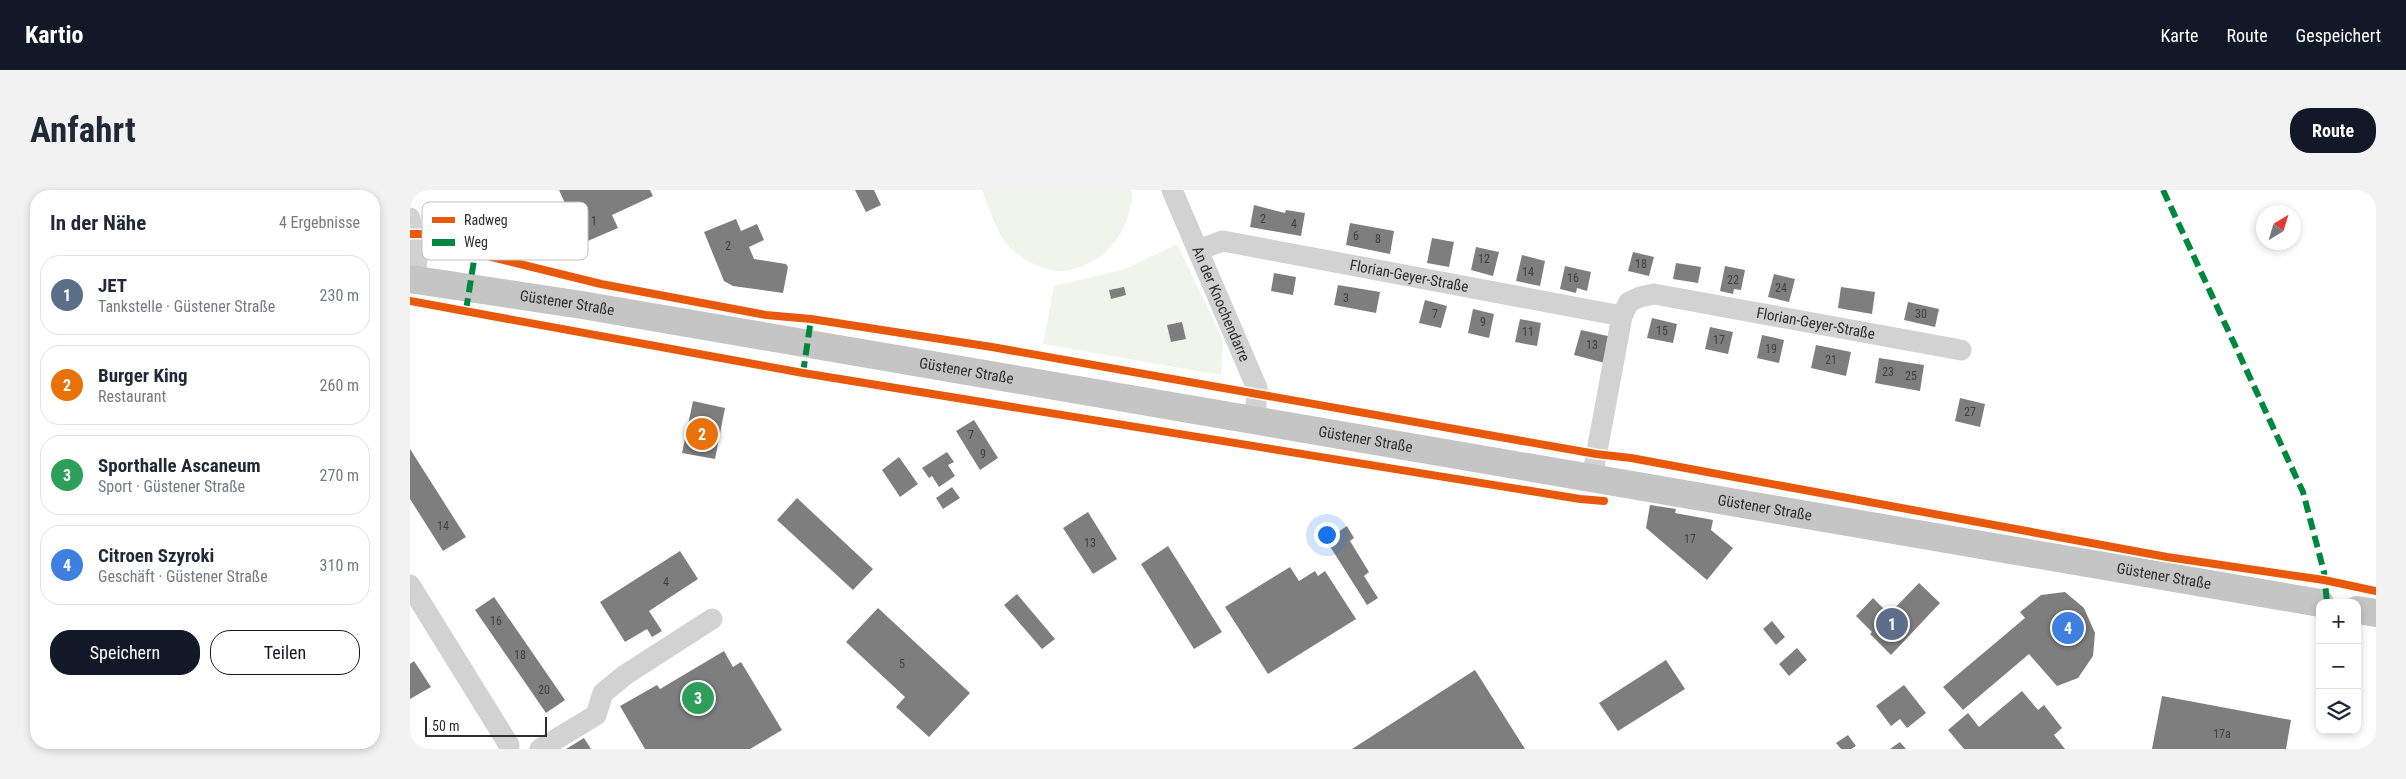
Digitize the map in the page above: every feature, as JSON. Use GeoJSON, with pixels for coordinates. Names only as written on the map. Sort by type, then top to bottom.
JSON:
{"type":"FeatureCollection","features":[{"type":"Feature","properties":{"kind":"main road","name":"Güstener Straße"},"geometry":{"type":"LineString","coordinates":[[412,280],[582,305],[2316,602]]}},
{"type":"Feature","properties":{"kind":"main road"},"geometry":{"type":"LineString","coordinates":[[2361,611],[2376,613]]}},
{"type":"Feature","properties":{"kind":"street","name":"An der Knochendarre"},"geometry":{"type":"LineString","coordinates":[[1172,190],[1257,388],[1255,420]]}},
{"type":"Feature","properties":{"kind":"street"},"geometry":{"type":"LineString","coordinates":[[410,218],[418,260],[412,280]]}},
{"type":"Feature","properties":{"kind":"street","name":"Florian-Geyer-Straße"},"geometry":{"type":"LineString","coordinates":[[1198,250],[1222,241],[1622,316]]}},
{"type":"Feature","properties":{"kind":"street","name":"Florian-Geyer-Straße"},"geometry":{"type":"LineString","coordinates":[[1592,478],[1622,316],[1629,302],[1640,296],[1654,294],[1961,350]]}},
{"type":"Feature","properties":{"kind":"street"},"geometry":{"type":"LineString","coordinates":[[410,584],[509,745],[509,749]]}},
{"type":"Feature","properties":{"kind":"street"},"geometry":{"type":"LineString","coordinates":[[540,749],[596,715],[603,693],[625,675],[712,619]]}},
{"type":"Feature","properties":{"kind":"shaded area"},"geometry":{"type":"Polygon","coordinates":[[[982,190],[1131,190],[1132,198],[1126,223],[1114,243],[1096,259],[1085,265],[1062,271],[1039,266],[1023,258],[1010,248],[992,217],[982,190]]]}},
{"type":"Feature","properties":{"kind":"shaded area"},"geometry":{"type":"Polygon","coordinates":[[[1177,244],[1223,340],[1221,375],[1043,344],[1054,286],[1125,269],[1177,244]]]}},
{"type":"Feature","properties":{"kind":"building"},"geometry":{"type":"Polygon","coordinates":[[[559,190],[650,190],[653,196],[612,215],[618,228],[588,241],[588,202],[564,202],[559,190]]]}},
{"type":"Feature","properties":{"kind":"building"},"geometry":{"type":"Polygon","coordinates":[[[855,190],[874,190],[881,205],[866,212],[855,190]]]}},
{"type":"Feature","properties":{"kind":"building"},"geometry":{"type":"Polygon","coordinates":[[[1254,205],[1285,213],[1286,210],[1305,213],[1301,236],[1250,227],[1254,205]]]}},
{"type":"Feature","properties":{"kind":"building"},"geometry":{"type":"Polygon","coordinates":[[[736,219],[741,231],[757,224],[764,240],[749,247],[754,259],[786,264],[788,267],[783,293],[733,286],[724,281],[704,232],[736,219]]]}},
{"type":"Feature","properties":{"kind":"building"},"geometry":{"type":"Polygon","coordinates":[[[1350,223],[1394,231],[1390,254],[1346,245],[1350,223]]]}},
{"type":"Feature","properties":{"kind":"building"},"geometry":{"type":"Polygon","coordinates":[[[1432,238],[1454,242],[1449,267],[1427,263],[1432,238]]]}},
{"type":"Feature","properties":{"kind":"building"},"geometry":{"type":"Polygon","coordinates":[[[1476,247],[1499,252],[1493,276],[1471,270],[1476,247]]]}},
{"type":"Feature","properties":{"kind":"building"},"geometry":{"type":"Polygon","coordinates":[[[1633,252],[1654,257],[1649,276],[1628,271],[1633,252]]]}},
{"type":"Feature","properties":{"kind":"building"},"geometry":{"type":"Polygon","coordinates":[[[1522,255],[1545,261],[1540,286],[1516,281],[1522,255]]]}},
{"type":"Feature","properties":{"kind":"building"},"geometry":{"type":"Polygon","coordinates":[[[1676,263],[1701,267],[1698,283],[1673,279],[1676,263]]]}},
{"type":"Feature","properties":{"kind":"building"},"geometry":{"type":"Polygon","coordinates":[[[1565,266],[1591,272],[1587,291],[1577,288],[1576,293],[1560,289],[1565,266]]]}},
{"type":"Feature","properties":{"kind":"building"},"geometry":{"type":"Polygon","coordinates":[[[1725,266],[1745,270],[1741,290],[1734,289],[1733,294],[1720,291],[1725,266]]]}},
{"type":"Feature","properties":{"kind":"building"},"geometry":{"type":"Polygon","coordinates":[[[1274,273],[1296,277],[1293,295],[1271,291],[1274,273]]]}},
{"type":"Feature","properties":{"kind":"building"},"geometry":{"type":"Polygon","coordinates":[[[1774,274],[1795,279],[1789,302],[1768,297],[1774,274]]]}},
{"type":"Feature","properties":{"kind":"building"},"geometry":{"type":"Polygon","coordinates":[[[1338,285],[1380,292],[1376,313],[1334,305],[1338,285]]]}},
{"type":"Feature","properties":{"kind":"building"},"geometry":{"type":"Polygon","coordinates":[[[1124,287],[1126,295],[1111,299],[1109,290],[1124,287]]]}},
{"type":"Feature","properties":{"kind":"building"},"geometry":{"type":"Polygon","coordinates":[[[1841,287],[1875,292],[1872,314],[1838,308],[1841,287]]]}},
{"type":"Feature","properties":{"kind":"building"},"geometry":{"type":"Polygon","coordinates":[[[1425,300],[1447,306],[1441,328],[1419,323],[1425,300]]]}},
{"type":"Feature","properties":{"kind":"building"},"geometry":{"type":"Polygon","coordinates":[[[1908,302],[1939,309],[1935,327],[1904,320],[1908,302]]]}},
{"type":"Feature","properties":{"kind":"building"},"geometry":{"type":"Polygon","coordinates":[[[1473,309],[1494,314],[1489,338],[1468,333],[1473,309]]]}},
{"type":"Feature","properties":{"kind":"building"},"geometry":{"type":"Polygon","coordinates":[[[1652,318],[1677,324],[1673,343],[1647,338],[1652,318]]]}},
{"type":"Feature","properties":{"kind":"building"},"geometry":{"type":"Polygon","coordinates":[[[1520,319],[1541,323],[1537,346],[1515,342],[1520,319]]]}},
{"type":"Feature","properties":{"kind":"building"},"geometry":{"type":"Polygon","coordinates":[[[1182,322],[1186,339],[1171,342],[1167,325],[1182,322]]]}},
{"type":"Feature","properties":{"kind":"building"},"geometry":{"type":"Polygon","coordinates":[[[1710,327],[1733,332],[1728,354],[1705,349],[1710,327]]]}},
{"type":"Feature","properties":{"kind":"building"},"geometry":{"type":"Polygon","coordinates":[[[1581,330],[1612,337],[1605,363],[1574,355],[1581,330]]]}},
{"type":"Feature","properties":{"kind":"building"},"geometry":{"type":"Polygon","coordinates":[[[1762,335],[1784,340],[1779,363],[1757,358],[1762,335]]]}},
{"type":"Feature","properties":{"kind":"building"},"geometry":{"type":"Polygon","coordinates":[[[1816,345],[1851,352],[1846,376],[1811,368],[1816,345]]]}},
{"type":"Feature","properties":{"kind":"building"},"geometry":{"type":"Polygon","coordinates":[[[1879,358],[1924,365],[1920,391],[1875,383],[1879,358]]]}},
{"type":"Feature","properties":{"kind":"building"},"geometry":{"type":"Polygon","coordinates":[[[1960,398],[1985,404],[1980,427],[1955,421],[1960,398]]]}},
{"type":"Feature","properties":{"kind":"building"},"geometry":{"type":"Polygon","coordinates":[[[693,401],[725,408],[715,459],[682,453],[693,401]]]}},
{"type":"Feature","properties":{"kind":"building"},"geometry":{"type":"Polygon","coordinates":[[[974,420],[998,458],[980,470],[956,431],[974,420]]]}},
{"type":"Feature","properties":{"kind":"building"},"geometry":{"type":"Polygon","coordinates":[[[410,449],[466,537],[443,551],[410,499],[410,449]]]}},
{"type":"Feature","properties":{"kind":"building"},"geometry":{"type":"Polygon","coordinates":[[[947,452],[954,462],[948,465],[955,476],[939,487],[932,476],[929,478],[922,468],[947,452]]]}},
{"type":"Feature","properties":{"kind":"building"},"geometry":{"type":"Polygon","coordinates":[[[899,457],[918,484],[900,497],[882,470],[899,457]]]}},
{"type":"Feature","properties":{"kind":"building"},"geometry":{"type":"Polygon","coordinates":[[[952,487],[960,498],[943,509],[936,498],[952,487]]]}},
{"type":"Feature","properties":{"kind":"building"},"geometry":{"type":"Polygon","coordinates":[[[797,498],[873,569],[853,590],[777,520],[797,498]]]}},
{"type":"Feature","properties":{"kind":"building"},"geometry":{"type":"Polygon","coordinates":[[[1650,505],[1676,509],[1675,513],[1713,520],[1711,530],[1733,548],[1707,580],[1646,528],[1650,505]]]}},
{"type":"Feature","properties":{"kind":"building"},"geometry":{"type":"Polygon","coordinates":[[[1088,512],[1117,559],[1093,574],[1063,528],[1088,512]]]}},
{"type":"Feature","properties":{"kind":"building"},"geometry":{"type":"Polygon","coordinates":[[[1347,526],[1354,538],[1350,541],[1369,572],[1364,576],[1378,598],[1367,605],[1326,540],[1347,526]]]}},
{"type":"Feature","properties":{"kind":"building"},"geometry":{"type":"Polygon","coordinates":[[[1168,546],[1222,632],[1194,649],[1141,564],[1168,546]]]}},
{"type":"Feature","properties":{"kind":"building"},"geometry":{"type":"Polygon","coordinates":[[[680,551],[698,579],[649,611],[662,631],[652,637],[647,629],[625,642],[600,602],[680,551]]]}},
{"type":"Feature","properties":{"kind":"building"},"geometry":{"type":"Polygon","coordinates":[[[1290,567],[1299,581],[1315,571],[1318,576],[1325,571],[1356,619],[1268,674],[1225,607],[1290,567]]]}},
{"type":"Feature","properties":{"kind":"building"},"geometry":{"type":"Polygon","coordinates":[[[1919,583],[1940,603],[1891,655],[1870,634],[1872,632],[1856,616],[1873,598],[1889,614],[1919,583]]]}},
{"type":"Feature","properties":{"kind":"building"},"geometry":{"type":"Polygon","coordinates":[[[2065,592],[2084,608],[2095,633],[2093,656],[2078,678],[2057,686],[2029,654],[1963,710],[1943,687],[2025,618],[2020,612],[2041,595],[2065,592]]]}},
{"type":"Feature","properties":{"kind":"building"},"geometry":{"type":"Polygon","coordinates":[[[1017,594],[1055,639],[1042,649],[1004,605],[1017,594]]]}},
{"type":"Feature","properties":{"kind":"building"},"geometry":{"type":"Polygon","coordinates":[[[494,597],[565,700],[546,713],[475,610],[494,597]]]}},
{"type":"Feature","properties":{"kind":"building"},"geometry":{"type":"Polygon","coordinates":[[[878,608],[970,693],[929,737],[896,707],[905,697],[846,642],[878,608]]]}},
{"type":"Feature","properties":{"kind":"building"},"geometry":{"type":"Polygon","coordinates":[[[1772,621],[1785,637],[1776,645],[1763,629],[1772,621]]]}},
{"type":"Feature","properties":{"kind":"building"},"geometry":{"type":"Polygon","coordinates":[[[1797,648],[1807,660],[1789,676],[1779,664],[1797,648]]]}},
{"type":"Feature","properties":{"kind":"building"},"geometry":{"type":"Polygon","coordinates":[[[724,651],[733,667],[741,662],[782,730],[750,749],[645,749],[620,706],[657,685],[660,689],[724,651]]]}},
{"type":"Feature","properties":{"kind":"building"},"geometry":{"type":"Polygon","coordinates":[[[1666,660],[1685,689],[1618,731],[1599,703],[1666,660]]]}},
{"type":"Feature","properties":{"kind":"building"},"geometry":{"type":"Polygon","coordinates":[[[414,661],[431,687],[410,699],[410,664],[414,661]]]}},
{"type":"Feature","properties":{"kind":"building"},"geometry":{"type":"Polygon","coordinates":[[[1475,670],[1525,749],[1352,749],[1475,670]]]}},
{"type":"Feature","properties":{"kind":"building"},"geometry":{"type":"Polygon","coordinates":[[[1904,685],[1926,713],[1907,728],[1900,719],[1891,726],[1876,706],[1904,685]]]}},
{"type":"Feature","properties":{"kind":"building"},"geometry":{"type":"Polygon","coordinates":[[[2022,691],[2038,710],[2044,705],[2062,728],[2054,735],[2065,749],[1964,749],[1948,730],[1968,713],[1979,727],[2022,691]]]}},
{"type":"Feature","properties":{"kind":"building"},"geometry":{"type":"Polygon","coordinates":[[[2162,696],[2291,720],[2286,749],[2152,749],[2162,696]]]}},
{"type":"Feature","properties":{"kind":"building"},"geometry":{"type":"Polygon","coordinates":[[[1848,735],[1856,746],[1851,749],[1841,749],[1836,743],[1848,735]]]}},
{"type":"Feature","properties":{"kind":"building"},"geometry":{"type":"Polygon","coordinates":[[[584,738],[591,749],[566,749],[584,738]]]}},
{"type":"Feature","properties":{"kind":"building"},"geometry":{"type":"Polygon","coordinates":[[[1900,742],[1906,749],[1890,749],[1900,742]]]}},
{"type":"Feature","properties":{"kind":"marked path"},"geometry":{"type":"LineString","coordinates":[[2163,190],[2303,492],[2324,572],[2327,599]]}},
{"type":"Feature","properties":{"kind":"marked path"},"geometry":{"type":"LineString","coordinates":[[466,310],[474,260]]}},
{"type":"Feature","properties":{"kind":"marked path"},"geometry":{"type":"LineString","coordinates":[[803,373],[811,319]]}},
{"type":"Feature","properties":{"kind":"cycle path"},"geometry":{"type":"LineString","coordinates":[[410,234],[422,234]]}},
{"type":"Feature","properties":{"kind":"cycle path"},"geometry":{"type":"LineString","coordinates":[[504,260],[601,284],[766,315],[811,319],[992,347],[1596,454],[1631,458],[2167,557],[2324,580],[2376,591]]}},
{"type":"Feature","properties":{"kind":"cycle path"},"geometry":{"type":"LineString","coordinates":[[410,301],[803,373],[1580,499],[1604,501]]}},
{"type":"Feature","properties":{"kind":"place","name":"Burger King"},"geometry":{"type":"Point","coordinates":[702,434]}},
{"type":"Feature","properties":{"kind":"place","name":"JET"},"geometry":{"type":"Point","coordinates":[1892,624]}},
{"type":"Feature","properties":{"kind":"place","name":"Citroen Szyroki"},"geometry":{"type":"Point","coordinates":[2068,628]}},
{"type":"Feature","properties":{"kind":"place","name":"Sporthalle Ascaneum"},"geometry":{"type":"Point","coordinates":[698,698]}}]}
